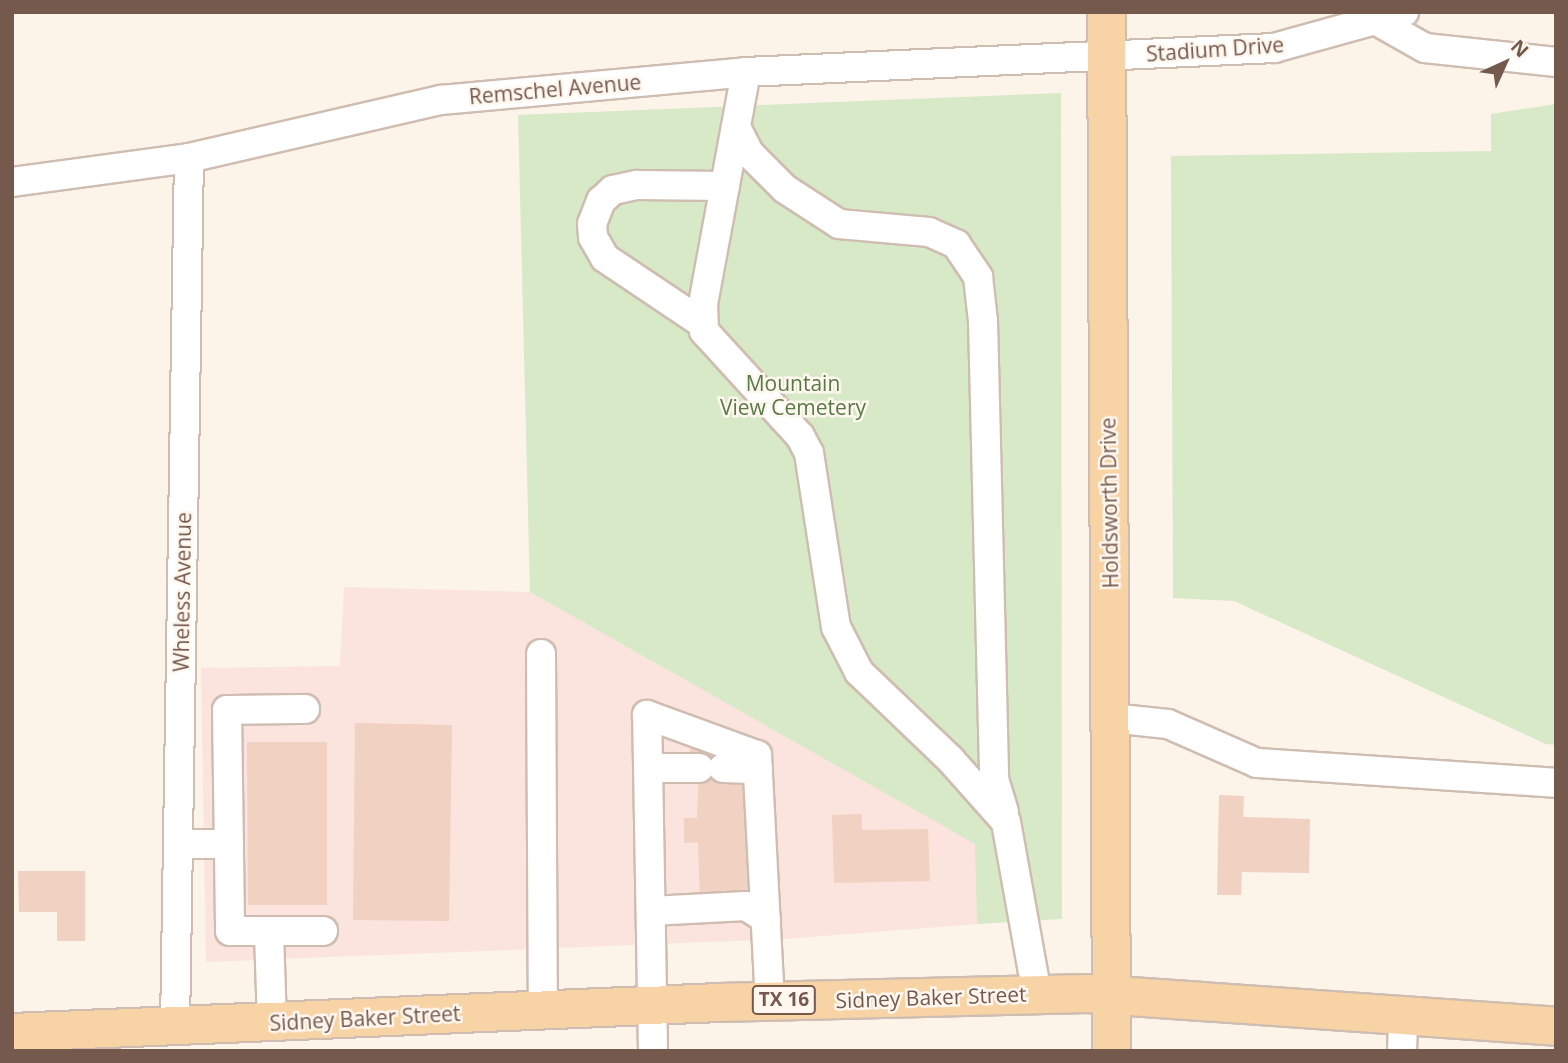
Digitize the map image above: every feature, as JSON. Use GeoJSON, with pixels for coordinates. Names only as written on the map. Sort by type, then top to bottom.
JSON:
{"type":"FeatureCollection","features":[{"type":"Feature","properties":{"kind":"main road","name":"Holdsworth Drive"},"geometry":{"type":"LineString","coordinates":[[1106,12],[1111,1051]]}},
{"type":"Feature","properties":{"kind":"main road","name":"Sidney Baker Street"},"geometry":{"type":"LineString","coordinates":[[12,1032],[84,1041],[175,1027],[770,1001],[1037,994],[1111,994],[1403,1033],[1556,1027]]}},
{"type":"Feature","properties":{"kind":"street","name":"Stadium Drive"},"geometry":{"type":"LineString","coordinates":[[1106,56],[1274,48],[1404,12]]}},
{"type":"Feature","properties":{"kind":"street"},"geometry":{"type":"LineString","coordinates":[[1377,21],[1425,48],[1556,62]]}},
{"type":"Feature","properties":{"kind":"street","name":"Remschel Avenue"},"geometry":{"type":"LineString","coordinates":[[12,182],[189,158],[441,100],[746,72],[1106,56]]}},
{"type":"Feature","properties":{"kind":"street"},"geometry":{"type":"LineString","coordinates":[[702,323],[746,72]]}},
{"type":"Feature","properties":{"kind":"street"},"geometry":{"type":"LineString","coordinates":[[736,127],[750,154],[785,189],[839,224],[929,232],[956,244],[978,277],[983,321],[994,779],[1006,822],[1037,994]]}},
{"type":"Feature","properties":{"kind":"street","name":"Wheless Avenue"},"geometry":{"type":"LineString","coordinates":[[175,1027],[189,158]]}},
{"type":"Feature","properties":{"kind":"street"},"geometry":{"type":"LineString","coordinates":[[725,186],[637,185],[613,190],[601,201],[592,224],[593,237],[605,258],[702,323],[714,345],[800,436],[809,453],[836,626],[859,672],[950,759],[1006,822]]}},
{"type":"Feature","properties":{"kind":"street"},"geometry":{"type":"LineString","coordinates":[[541,654],[543,1010]]}},
{"type":"Feature","properties":{"kind":"street"},"geometry":{"type":"LineString","coordinates":[[305,709],[227,710],[230,932],[323,931]]}},
{"type":"Feature","properties":{"kind":"street"},"geometry":{"type":"LineString","coordinates":[[653,1051],[647,715],[757,755],[770,1001]]}},
{"type":"Feature","properties":{"kind":"street"},"geometry":{"type":"LineString","coordinates":[[1111,718],[1168,724],[1256,763],[1556,783]]}},
{"type":"Feature","properties":{"kind":"street"},"geometry":{"type":"LineString","coordinates":[[648,768],[758,769]]}},
{"type":"Feature","properties":{"kind":"street"},"geometry":{"type":"LineString","coordinates":[[178,844],[229,844]]}},
{"type":"Feature","properties":{"kind":"street"},"geometry":{"type":"LineString","coordinates":[[651,911],[746,906],[766,919]]}},
{"type":"Feature","properties":{"kind":"street"},"geometry":{"type":"LineString","coordinates":[[269,933],[272,1023]]}},
{"type":"Feature","properties":{"kind":"shaded area"},"geometry":{"type":"Polygon","coordinates":[[[344,587],[530,592],[976,844],[977,924],[784,939],[206,962],[201,668],[340,666],[344,587]]]}},
{"type":"Feature","properties":{"kind":"green space","name":"Mountain View Cemetery"},"geometry":{"type":"Polygon","coordinates":[[[1061,93],[1062,919],[977,924],[975,844],[530,592],[518,115],[1061,93]]]}},
{"type":"Feature","properties":{"kind":"green space"},"geometry":{"type":"Polygon","coordinates":[[[1556,104],[1556,745],[1546,744],[1234,601],[1173,598],[1171,156],[1491,151],[1491,114],[1556,104]]]}},
{"type":"Feature","properties":{"kind":"building"},"geometry":{"type":"Polygon","coordinates":[[[355,723],[452,725],[449,921],[353,920],[355,723]]]}},
{"type":"Feature","properties":{"kind":"building"},"geometry":{"type":"Polygon","coordinates":[[[704,741],[723,768],[723,785],[750,785],[754,899],[700,901],[698,842],[684,843],[684,818],[697,818],[699,768],[689,750],[704,741]]]}},
{"type":"Feature","properties":{"kind":"building"},"geometry":{"type":"Polygon","coordinates":[[[247,742],[327,742],[327,905],[248,905],[247,742]]]}},
{"type":"Feature","properties":{"kind":"building"},"geometry":{"type":"Polygon","coordinates":[[[1219,795],[1244,796],[1243,817],[1310,819],[1309,873],[1242,872],[1241,895],[1217,895],[1219,795]]]}},
{"type":"Feature","properties":{"kind":"building"},"geometry":{"type":"Polygon","coordinates":[[[862,814],[862,830],[928,829],[930,881],[834,883],[832,815],[862,814]]]}},
{"type":"Feature","properties":{"kind":"building"},"geometry":{"type":"Polygon","coordinates":[[[18,871],[85,871],[85,941],[57,941],[57,912],[19,912],[18,871]]]}}]}
